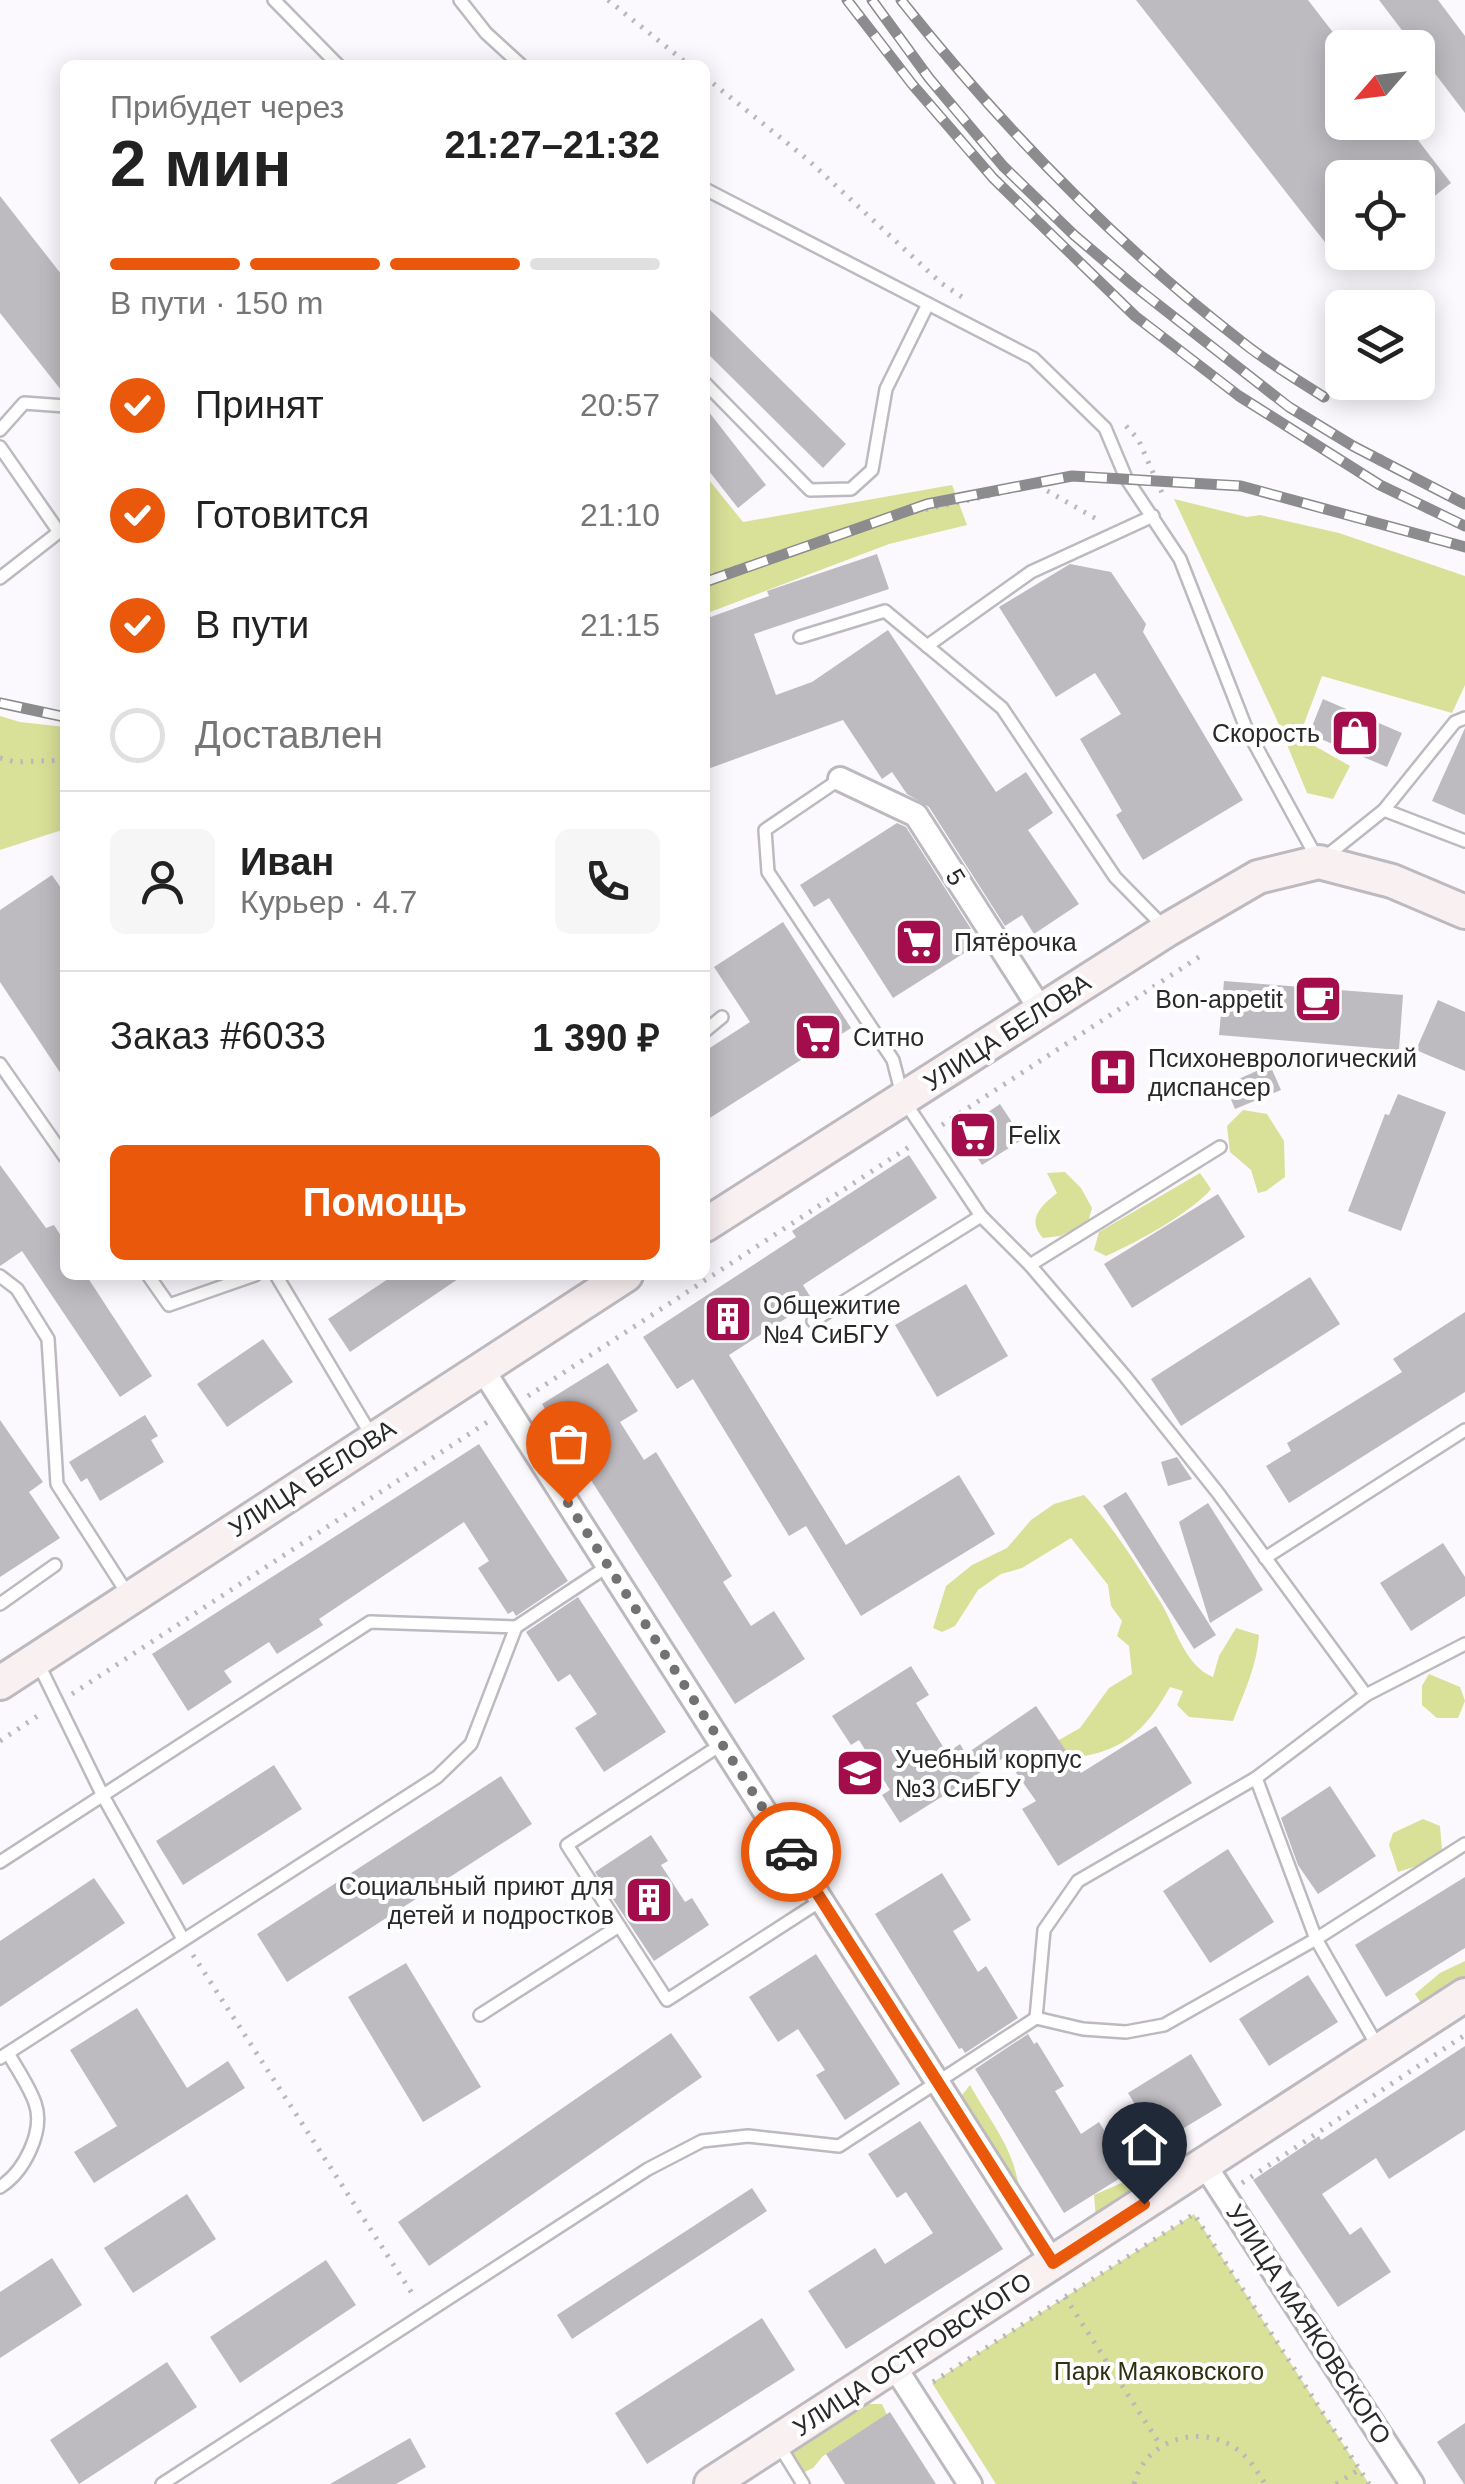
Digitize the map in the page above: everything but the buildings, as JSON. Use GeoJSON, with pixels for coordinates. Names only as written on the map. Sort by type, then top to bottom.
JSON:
{"type":"FeatureCollection","features":[{"type":"Feature","properties":{"kind":"main road"},"geometry":{"type":"LineString","coordinates":[[1319,862],[1392,881],[1465,912]]}},
{"type":"Feature","properties":{"kind":"main road","name":"УЛИЦА БЕЛОВА"},"geometry":{"type":"LineString","coordinates":[[710,1217],[1258,877],[1319,862]]}},
{"type":"Feature","properties":{"kind":"main road","name":"УЛИЦА БЕЛОВА"},"geometry":{"type":"LineString","coordinates":[[0,1683],[618,1280]]}},
{"type":"Feature","properties":{"kind":"main road","name":"УЛИЦА ОСТРОВСКОГО"},"geometry":{"type":"LineString","coordinates":[[711,2484],[894,2366],[1054,2272],[1204,2164],[1465,1994]]}},
{"type":"Feature","properties":{"kind":"street","name":"5"},"geometry":{"type":"LineString","coordinates":[[840,778],[916,814],[1040,1010]]}},
{"type":"Feature","properties":{"kind":"street"},"geometry":{"type":"LineString","coordinates":[[482,1368],[938,2082],[1054,2272]]}},
{"type":"Feature","properties":{"kind":"street","name":"УЛИЦА МАЯКОВСКОГО"},"geometry":{"type":"LineString","coordinates":[[1204,2164],[1412,2484]]}},
{"type":"Feature","properties":{"kind":"street"},"geometry":{"type":"LineString","coordinates":[[894,2366],[970,2484]]}},
{"type":"Feature","properties":{"kind":"lane"},"geometry":{"type":"LineString","coordinates":[[274,0],[333,60]]}},
{"type":"Feature","properties":{"kind":"lane"},"geometry":{"type":"LineString","coordinates":[[460,0],[486,33],[516,60]]}},
{"type":"Feature","properties":{"kind":"lane"},"geometry":{"type":"LineString","coordinates":[[710,193],[1033,358],[1104,428],[1126,478],[1180,559],[1246,728],[1319,862],[1384,810],[1455,722],[1465,718]]}},
{"type":"Feature","properties":{"kind":"lane"},"geometry":{"type":"LineString","coordinates":[[710,388],[810,490],[851,489],[872,470],[886,389],[928,304]]}},
{"type":"Feature","properties":{"kind":"lane"},"geometry":{"type":"LineString","coordinates":[[0,430],[24,403],[60,406]]}},
{"type":"Feature","properties":{"kind":"lane"},"geometry":{"type":"LineString","coordinates":[[0,447],[59,532],[0,578]]}},
{"type":"Feature","properties":{"kind":"lane"},"geometry":{"type":"LineString","coordinates":[[927,646],[1030,572],[1153,516]]}},
{"type":"Feature","properties":{"kind":"lane"},"geometry":{"type":"LineString","coordinates":[[800,637],[885,610],[1002,708],[1116,877],[1168,930]]}},
{"type":"Feature","properties":{"kind":"lane"},"geometry":{"type":"LineString","coordinates":[[840,778],[765,830],[768,872],[893,1060],[903,1099],[981,1216],[1030,1265],[1124,1374],[1366,1696]]}},
{"type":"Feature","properties":{"kind":"lane"},"geometry":{"type":"LineString","coordinates":[[1384,810],[1465,842]]}},
{"type":"Feature","properties":{"kind":"lane"},"geometry":{"type":"LineString","coordinates":[[710,1026],[722,1017]]}},
{"type":"Feature","properties":{"kind":"lane"},"geometry":{"type":"LineString","coordinates":[[0,1064],[60,1149]]}},
{"type":"Feature","properties":{"kind":"lane"},"geometry":{"type":"LineString","coordinates":[[1030,1265],[1220,1146]]}},
{"type":"Feature","properties":{"kind":"lane"},"geometry":{"type":"LineString","coordinates":[[813,1320],[981,1216]]}},
{"type":"Feature","properties":{"kind":"lane"},"geometry":{"type":"LineString","coordinates":[[0,1276],[17,1289],[48,1339],[56,1484],[130,1598]]}},
{"type":"Feature","properties":{"kind":"lane"},"geometry":{"type":"LineString","coordinates":[[151,1280],[169,1306],[241,1280]]}},
{"type":"Feature","properties":{"kind":"lane"},"geometry":{"type":"LineString","coordinates":[[279,1280],[373,1438]]}},
{"type":"Feature","properties":{"kind":"lane"},"geometry":{"type":"LineString","coordinates":[[1265,1558],[1465,1430]]}},
{"type":"Feature","properties":{"kind":"lane"},"geometry":{"type":"LineString","coordinates":[[0,1604],[56,1565]]}},
{"type":"Feature","properties":{"kind":"lane"},"geometry":{"type":"LineString","coordinates":[[0,2187],[22,2166],[38,2119],[36,2104],[4,2055],[437,1776],[471,1744],[516,1627],[608,1566]]}},
{"type":"Feature","properties":{"kind":"lane"},"geometry":{"type":"LineString","coordinates":[[0,1862],[370,1622],[516,1627]]}},
{"type":"Feature","properties":{"kind":"lane"},"geometry":{"type":"LineString","coordinates":[[1036,2018],[1044,1930],[1078,1881],[1256,1778],[1366,1696],[1465,1644]]}},
{"type":"Feature","properties":{"kind":"lane"},"geometry":{"type":"LineString","coordinates":[[36,1659],[103,1796],[182,1939]]}},
{"type":"Feature","properties":{"kind":"lane"},"geometry":{"type":"LineString","coordinates":[[722,1744],[566,1845],[667,2000],[822,1900]]}},
{"type":"Feature","properties":{"kind":"lane"},"geometry":{"type":"LineString","coordinates":[[1256,1778],[1316,1940],[1380,2050]]}},
{"type":"Feature","properties":{"kind":"lane"},"geometry":{"type":"LineString","coordinates":[[162,2484],[648,2169],[702,2141],[748,2136],[839,2146],[1036,2018],[1083,2030],[1112,2032],[1164,2025],[1316,1940],[1465,1844]]}},
{"type":"Feature","properties":{"kind":"lane"},"geometry":{"type":"LineString","coordinates":[[480,2015],[619,1926]]}},
{"type":"Feature","properties":{"kind":"lane"},"geometry":{"type":"LineString","coordinates":[[776,2442],[803,2484]]}},
{"type":"Feature","properties":{"kind":"path"},"geometry":{"type":"LineString","coordinates":[[608,0],[684,60]]}},
{"type":"Feature","properties":{"kind":"path"},"geometry":{"type":"LineString","coordinates":[[710,82],[807,159],[941,283],[972,304]]}},
{"type":"Feature","properties":{"kind":"path"},"geometry":{"type":"LineString","coordinates":[[1114,414],[1138,438],[1170,509]]}},
{"type":"Feature","properties":{"kind":"path"},"geometry":{"type":"LineString","coordinates":[[710,576],[878,520],[1036,486],[1116,530]]}},
{"type":"Feature","properties":{"kind":"path"},"geometry":{"type":"LineString","coordinates":[[0,758],[15,762],[60,760]]}},
{"type":"Feature","properties":{"kind":"path"},"geometry":{"type":"LineString","coordinates":[[710,1276],[1199,957]]}},
{"type":"Feature","properties":{"kind":"path"},"geometry":{"type":"LineString","coordinates":[[0,1741],[704,1280]]}},
{"type":"Feature","properties":{"kind":"path"},"geometry":{"type":"LineString","coordinates":[[182,1939],[425,2313]]}},
{"type":"Feature","properties":{"kind":"path"},"geometry":{"type":"LineString","coordinates":[[1224,2194],[1465,2035]]}},
{"type":"Feature","properties":{"kind":"path"},"geometry":{"type":"LineString","coordinates":[[932,2383],[1194,2214],[1370,2484]]}},
{"type":"Feature","properties":{"kind":"path"},"geometry":{"type":"LineString","coordinates":[[1054,2272],[1161,2446]]}},
{"type":"Feature","properties":{"kind":"path"},"geometry":{"type":"LineString","coordinates":[[1134,2484],[1146,2459],[1161,2446],[1180,2438],[1200,2436],[1220,2439],[1238,2449],[1265,2484]]}},
{"type":"Feature","properties":{"kind":"path"},"geometry":{"type":"LineString","coordinates":[[1336,2484],[1360,2469]]}},
{"type":"Feature","properties":{"kind":"green space"},"geometry":{"type":"Polygon","coordinates":[[[710,481],[743,522],[952,485],[967,525],[889,544],[710,612],[710,481]]]}},
{"type":"Feature","properties":{"kind":"green space"},"geometry":{"type":"Polygon","coordinates":[[[1174,499],[1339,533],[1465,576],[1465,685],[1452,713],[1322,676],[1299,737],[1350,766],[1333,799],[1307,793],[1174,499]]]}},
{"type":"Feature","properties":{"kind":"green space"},"geometry":{"type":"Polygon","coordinates":[[[0,716],[60,726],[60,831],[0,850],[0,716]]]}},
{"type":"Feature","properties":{"kind":"green space"},"geometry":{"type":"Polygon","coordinates":[[[1243,1110],[1267,1114],[1284,1141],[1285,1177],[1258,1193],[1251,1170],[1230,1152],[1227,1126],[1243,1110]]]}},
{"type":"Feature","properties":{"kind":"green space"},"geometry":{"type":"Polygon","coordinates":[[[1065,1172],[1081,1188],[1092,1208],[1088,1222],[1060,1236],[1043,1238],[1036,1219],[1041,1208],[1057,1193],[1047,1173],[1065,1172]]]}},
{"type":"Feature","properties":{"kind":"green space"},"geometry":{"type":"Polygon","coordinates":[[[1200,1173],[1211,1189],[1191,1207],[1147,1236],[1106,1256],[1094,1250],[1099,1232],[1200,1173]]]}},
{"type":"Feature","properties":{"kind":"green space"},"geometry":{"type":"Polygon","coordinates":[[[1084,1495],[1134,1561],[1188,1655],[1203,1671],[1213,1677],[1219,1656],[1236,1628],[1259,1635],[1253,1668],[1233,1721],[1189,1717],[1177,1705],[1183,1691],[1170,1687],[1151,1717],[1129,1738],[1101,1752],[1065,1758],[1059,1740],[1080,1728],[1109,1688],[1132,1674],[1129,1646],[1117,1636],[1122,1621],[1111,1606],[1108,1585],[1071,1538],[978,1590],[955,1626],[942,1632],[933,1628],[946,1586],[972,1565],[1007,1548],[1031,1520],[1054,1504],[1084,1495]]]}},
{"type":"Feature","properties":{"kind":"green space"},"geometry":{"type":"Polygon","coordinates":[[[1429,1674],[1460,1687],[1465,1701],[1458,1718],[1437,1718],[1422,1705],[1422,1686],[1429,1674]]]}},
{"type":"Feature","properties":{"kind":"green space"},"geometry":{"type":"Polygon","coordinates":[[[1423,1819],[1440,1826],[1442,1850],[1426,1863],[1398,1872],[1389,1845],[1393,1833],[1423,1819]]]}},
{"type":"Feature","properties":{"kind":"green space"},"geometry":{"type":"Polygon","coordinates":[[[1465,1961],[1465,1985],[1414,2012],[1421,2003],[1415,1994],[1440,1973],[1465,1961]]]}},
{"type":"Feature","properties":{"kind":"green space"},"geometry":{"type":"Polygon","coordinates":[[[970,2085],[1008,2151],[1019,2194],[958,2100],[970,2085]]]}},
{"type":"Feature","properties":{"kind":"green space"},"geometry":{"type":"Polygon","coordinates":[[[1126,2181],[1139,2187],[1096,2219],[1094,2195],[1126,2181]]]}},
{"type":"Feature","properties":{"kind":"green space","name":"Парк Маяковского"},"geometry":{"type":"Polygon","coordinates":[[[1194,2214],[1369,2484],[996,2484],[932,2383],[1194,2214]]]}},
{"type":"Feature","properties":{"kind":"green space"},"geometry":{"type":"Polygon","coordinates":[[[865,2404],[882,2404],[887,2415],[823,2456],[813,2468],[798,2475],[787,2466],[790,2443],[865,2404]]]}},
{"type":"Feature","properties":{"kind":"railway"},"geometry":{"type":"LineString","coordinates":[[847,0],[912,84],[993,178],[1135,316],[1239,396],[1380,485],[1465,526]]}},
{"type":"Feature","properties":{"kind":"railway"},"geometry":{"type":"LineString","coordinates":[[872,0],[929,78],[1003,166],[1074,235],[1289,407],[1353,446],[1465,504]]}},
{"type":"Feature","properties":{"kind":"railway"},"geometry":{"type":"LineString","coordinates":[[901,0],[978,93],[1104,223],[1241,341],[1324,397]]}},
{"type":"Feature","properties":{"kind":"railway"},"geometry":{"type":"LineString","coordinates":[[710,580],[927,504],[1072,476],[1241,486],[1465,547]]}},
{"type":"Feature","properties":{"kind":"railway"},"geometry":{"type":"LineString","coordinates":[[0,703],[60,716]]}},
{"type":"Feature","properties":{"kind":"way so far"},"geometry":{"type":"LineString","coordinates":[[568,1503],[791,1852]]}},
{"type":"Feature","properties":{"kind":"place","name":"Скорость"},"geometry":{"type":"Point","coordinates":[1355,733]}},
{"type":"Feature","properties":{"kind":"place","name":"Пятёрочка"},"geometry":{"type":"Point","coordinates":[919,942]}},
{"type":"Feature","properties":{"kind":"place","name":"Bon-appetit"},"geometry":{"type":"Point","coordinates":[1318,999]}},
{"type":"Feature","properties":{"kind":"place","name":"Ситно"},"geometry":{"type":"Point","coordinates":[818,1037]}},
{"type":"Feature","properties":{"kind":"place","name":"Психоневрологический диспансер"},"geometry":{"type":"Point","coordinates":[1113,1072]}},
{"type":"Feature","properties":{"kind":"place","name":"Felix"},"geometry":{"type":"Point","coordinates":[973,1135]}},
{"type":"Feature","properties":{"kind":"place","name":"Общежитие №4 СиБГУ"},"geometry":{"type":"Point","coordinates":[728,1319]}},
{"type":"Feature","properties":{"kind":"place","name":"Учебный корпус №3 СиБГУ"},"geometry":{"type":"Point","coordinates":[860,1773]}},
{"type":"Feature","properties":{"kind":"place","name":"Социальный приют для детей и подростков"},"geometry":{"type":"Point","coordinates":[649,1900]}},
{"type":"Feature","properties":{"kind":"route"},"geometry":{"type":"LineString","coordinates":[[791,1852],[1053,2263],[1144,2204]]}}]}
